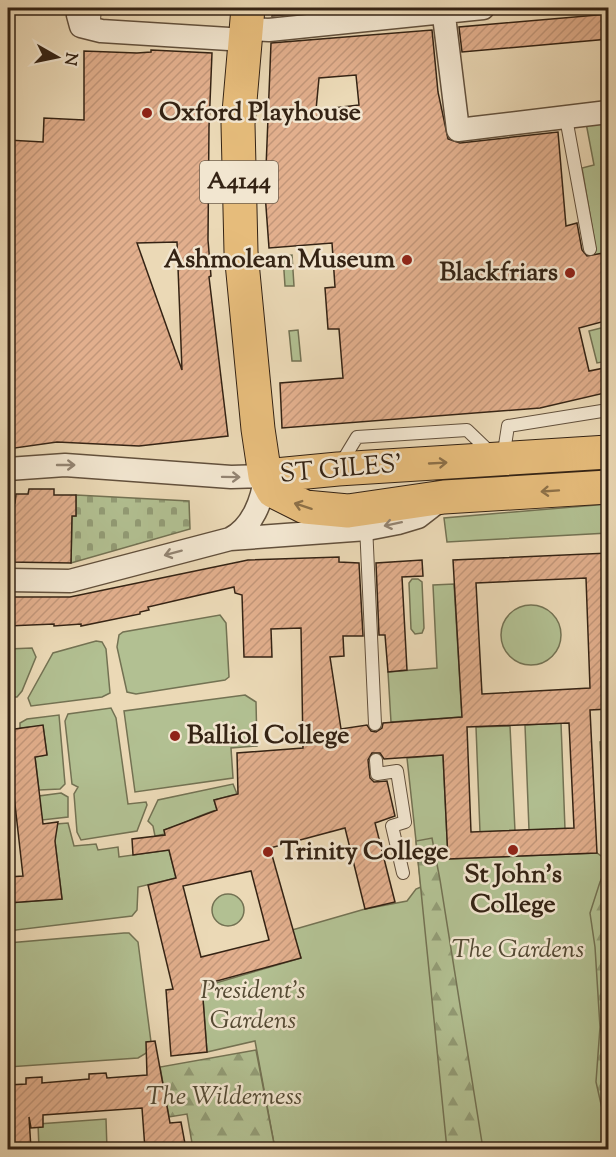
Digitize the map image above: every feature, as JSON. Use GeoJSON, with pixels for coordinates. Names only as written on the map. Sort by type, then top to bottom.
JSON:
{"type":"FeatureCollection","features":[{"type":"Feature","properties":{"kind":"main road","name":"A4144"},"geometry":{"type":"LineString","coordinates":[[246,26],[238,123],[241,252],[265,476]]}},
{"type":"Feature","properties":{"kind":"main road","name":"ST GILES'"},"geometry":{"type":"LineString","coordinates":[[609,453],[338,469],[265,476],[279,496],[305,507],[365,519],[444,497],[609,487]]}},
{"type":"Feature","properties":{"kind":"street"},"geometry":{"type":"LineString","coordinates":[[89,18],[246,26],[269,30],[384,12],[483,8]]}},
{"type":"Feature","properties":{"kind":"street"},"geometry":{"type":"LineString","coordinates":[[443,10],[458,130],[609,112]]}},
{"type":"Feature","properties":{"kind":"street"},"geometry":{"type":"LineString","coordinates":[[8,469],[65,465],[231,477],[265,476],[261,499],[250,520],[241,533],[230,539]]}},
{"type":"Feature","properties":{"kind":"street","name":"ST GILES'"},"geometry":{"type":"LineString","coordinates":[[8,580],[70,581],[230,539],[365,519]]}},
{"type":"Feature","properties":{"kind":"lane"},"geometry":{"type":"LineString","coordinates":[[566,118],[590,249]]}},
{"type":"Feature","properties":{"kind":"lane"},"geometry":{"type":"LineString","coordinates":[[500,459],[508,426],[609,410]]}},
{"type":"Feature","properties":{"kind":"lane"},"geometry":{"type":"LineString","coordinates":[[365,519],[375,724]]}},
{"type":"Feature","properties":{"kind":"lane"},"geometry":{"type":"LineString","coordinates":[[376,760],[377,774],[397,771],[405,822],[392,826],[403,873]]}},
{"type":"Feature","properties":{"kind":"green space"},"geometry":{"type":"Polygon","coordinates":[[[608,121],[608,252],[583,277],[596,250],[582,168],[594,165],[586,123],[608,121]]]}},
{"type":"Feature","properties":{"kind":"green space"},"geometry":{"type":"Polygon","coordinates":[[[292,255],[294,286],[285,286],[283,256],[292,255]]]}},
{"type":"Feature","properties":{"kind":"green space"},"geometry":{"type":"Polygon","coordinates":[[[605,327],[608,361],[597,363],[589,331],[605,327]]]}},
{"type":"Feature","properties":{"kind":"green space"},"geometry":{"type":"Polygon","coordinates":[[[298,330],[301,361],[292,361],[289,331],[298,330]]]}},
{"type":"Feature","properties":{"kind":"green space"},"geometry":{"type":"Polygon","coordinates":[[[76,495],[189,501],[190,529],[71,563],[72,516],[76,516],[76,495]]]}},
{"type":"Feature","properties":{"kind":"green space"},"geometry":{"type":"Polygon","coordinates":[[[608,504],[608,533],[447,542],[444,518],[608,504]]]}},
{"type":"Feature","properties":{"kind":"green space"},"geometry":{"type":"Polygon","coordinates":[[[412,579],[422,582],[424,628],[422,633],[415,634],[411,629],[409,583],[412,579]]]}},
{"type":"Feature","properties":{"kind":"green space"},"geometry":{"type":"Polygon","coordinates":[[[454,584],[462,717],[391,722],[388,672],[437,668],[433,585],[454,584]]]}},
{"type":"Feature","properties":{"kind":"green space"},"geometry":{"type":"Polygon","coordinates":[[[531,605],[552,614],[561,635],[552,656],[531,665],[510,656],[501,635],[510,614],[531,605]]]}},
{"type":"Feature","properties":{"kind":"green space"},"geometry":{"type":"Polygon","coordinates":[[[220,615],[226,623],[229,677],[225,680],[136,694],[127,692],[117,647],[119,635],[123,632],[220,615]]]}},
{"type":"Feature","properties":{"kind":"green space"},"geometry":{"type":"Polygon","coordinates":[[[96,641],[102,642],[106,649],[110,693],[102,697],[31,706],[28,698],[53,653],[96,641]]]}},
{"type":"Feature","properties":{"kind":"green space"},"geometry":{"type":"Polygon","coordinates":[[[32,648],[36,657],[22,691],[17,697],[8,697],[8,649],[32,648]]]}},
{"type":"Feature","properties":{"kind":"green space"},"geometry":{"type":"Polygon","coordinates":[[[245,695],[256,702],[257,746],[231,748],[233,778],[135,792],[124,711],[245,695]]]}},
{"type":"Feature","properties":{"kind":"green space"},"geometry":{"type":"Polygon","coordinates":[[[111,708],[116,718],[128,804],[146,802],[147,805],[137,831],[81,840],[77,832],[74,794],[78,787],[72,784],[65,721],[68,714],[111,708]]]}},
{"type":"Feature","properties":{"kind":"green space"},"geometry":{"type":"Polygon","coordinates":[[[59,715],[65,784],[60,789],[39,790],[35,757],[47,755],[43,726],[20,728],[20,723],[27,719],[59,715]]]}},
{"type":"Feature","properties":{"kind":"green space"},"geometry":{"type":"Polygon","coordinates":[[[561,723],[565,829],[529,830],[525,725],[561,723]]]}},
{"type":"Feature","properties":{"kind":"green space"},"geometry":{"type":"Polygon","coordinates":[[[510,726],[515,831],[480,832],[476,727],[510,726]]]}},
{"type":"Feature","properties":{"kind":"green space"},"geometry":{"type":"Polygon","coordinates":[[[608,741],[608,811],[604,812],[600,742],[608,741]]]}},
{"type":"Feature","properties":{"kind":"green space"},"geometry":{"type":"Polygon","coordinates":[[[443,755],[448,859],[597,853],[608,861],[608,1149],[275,1149],[255,1041],[207,1052],[202,987],[301,958],[292,930],[365,909],[407,901],[416,889],[421,887],[407,758],[443,755]]]}},
{"type":"Feature","properties":{"kind":"green space"},"geometry":{"type":"Polygon","coordinates":[[[233,784],[237,794],[214,800],[217,810],[164,830],[165,834],[155,836],[153,826],[148,821],[158,800],[233,784]]]}},
{"type":"Feature","properties":{"kind":"green space"},"geometry":{"type":"Polygon","coordinates":[[[61,793],[68,797],[68,817],[42,820],[39,796],[61,793]]]}},
{"type":"Feature","properties":{"kind":"green space"},"geometry":{"type":"Polygon","coordinates":[[[68,823],[74,846],[96,844],[98,850],[118,847],[119,857],[169,850],[176,878],[138,887],[137,910],[132,916],[8,931],[8,903],[62,899],[54,833],[56,824],[68,823]]]}},
{"type":"Feature","properties":{"kind":"green space"},"geometry":{"type":"Polygon","coordinates":[[[432,838],[483,1149],[447,1149],[416,841],[432,838]]]}},
{"type":"Feature","properties":{"kind":"green space"},"geometry":{"type":"Polygon","coordinates":[[[608,864],[608,1135],[596,1082],[600,1027],[595,947],[590,913],[608,864]]]}},
{"type":"Feature","properties":{"kind":"green space"},"geometry":{"type":"Polygon","coordinates":[[[228,894],[239,899],[244,910],[239,921],[228,926],[217,921],[212,910],[217,899],[228,894]]]}},
{"type":"Feature","properties":{"kind":"green space"},"geometry":{"type":"Polygon","coordinates":[[[129,933],[138,942],[151,1042],[148,1052],[138,1058],[8,1067],[8,943],[129,933]]]}},
{"type":"Feature","properties":{"kind":"green space","name":"The Wilderness"},"geometry":{"type":"Polygon","coordinates":[[[256,1050],[275,1149],[193,1149],[187,1114],[169,1117],[160,1067],[256,1050]]]}},
{"type":"Feature","properties":{"kind":"green space"},"geometry":{"type":"Polygon","coordinates":[[[106,1119],[107,1149],[39,1149],[38,1124],[106,1119]]]}},
{"type":"Feature","properties":{"kind":"building"},"geometry":{"type":"Polygon","coordinates":[[[273,8],[306,8],[307,13],[272,16],[273,8]]]}},
{"type":"Feature","properties":{"kind":"building"},"geometry":{"type":"Polygon","coordinates":[[[609,14],[609,39],[462,52],[459,27],[609,14]]]}},
{"type":"Feature","properties":{"kind":"building"},"geometry":{"type":"Polygon","coordinates":[[[432,30],[438,92],[448,139],[460,143],[558,132],[566,226],[577,223],[582,250],[587,256],[609,252],[609,320],[579,328],[589,371],[609,367],[609,392],[540,408],[282,428],[280,383],[343,378],[339,329],[328,329],[325,288],[335,287],[332,243],[269,248],[265,193],[271,43],[432,30]],[[356,75],[319,78],[316,110],[359,105],[356,75]]]}},
{"type":"Feature","properties":{"kind":"building"},"geometry":{"type":"Polygon","coordinates":[[[151,50],[212,53],[209,127],[208,240],[211,276],[209,277],[228,436],[139,446],[57,442],[8,449],[8,140],[43,142],[44,118],[84,120],[84,51],[151,52],[151,50]],[[177,242],[137,243],[182,370],[177,242]]]}},
{"type":"Feature","properties":{"kind":"building"},"geometry":{"type":"Polygon","coordinates":[[[29,489],[54,489],[54,495],[76,495],[76,516],[72,516],[71,563],[8,562],[8,503],[15,503],[16,494],[28,494],[29,489]]]}},
{"type":"Feature","properties":{"kind":"building"},"geometry":{"type":"Polygon","coordinates":[[[609,553],[609,709],[590,710],[597,853],[448,859],[443,755],[384,759],[380,753],[372,753],[368,760],[370,778],[374,782],[387,781],[395,816],[375,823],[395,902],[365,909],[345,828],[270,848],[301,958],[202,985],[207,1052],[171,1056],[166,990],[173,989],[148,885],[176,878],[169,850],[133,855],[132,839],[165,835],[164,830],[217,810],[214,800],[238,794],[237,753],[303,748],[301,628],[271,629],[272,657],[244,657],[242,595],[235,593],[234,587],[148,607],[149,610],[140,612],[140,614],[81,626],[81,624],[54,626],[54,624],[8,626],[8,597],[70,597],[248,560],[339,557],[339,562],[359,563],[363,636],[343,636],[344,656],[330,657],[341,729],[367,725],[371,731],[376,732],[382,728],[383,723],[462,717],[453,560],[609,553]],[[586,578],[476,583],[482,694],[590,688],[586,578]],[[569,723],[467,727],[471,832],[574,828],[569,723]],[[251,871],[183,886],[201,957],[269,940],[251,871]]]}},
{"type":"Feature","properties":{"kind":"building"},"geometry":{"type":"Polygon","coordinates":[[[422,560],[423,576],[402,577],[407,670],[388,672],[385,635],[379,635],[376,563],[422,560]]]}},
{"type":"Feature","properties":{"kind":"building"},"geometry":{"type":"Polygon","coordinates":[[[43,725],[47,755],[35,757],[43,824],[58,822],[55,841],[62,899],[8,903],[8,877],[23,876],[10,760],[8,760],[8,730],[43,725]]]}},
{"type":"Feature","properties":{"kind":"building"},"geometry":{"type":"Polygon","coordinates":[[[155,1041],[170,1123],[181,1122],[186,1149],[145,1149],[142,1108],[43,1115],[43,1127],[31,1128],[29,1117],[31,1149],[8,1149],[8,1085],[26,1084],[26,1078],[42,1077],[42,1083],[89,1079],[89,1074],[106,1073],[107,1078],[147,1075],[146,1042],[155,1041]]]}},
{"type":"Feature","properties":{"kind":"place","name":"Oxford Playhouse"},"geometry":{"type":"Point","coordinates":[147,113]}},
{"type":"Feature","properties":{"kind":"place","name":"Ashmolean Museum"},"geometry":{"type":"Point","coordinates":[407,260]}},
{"type":"Feature","properties":{"kind":"place","name":"Blackfriars"},"geometry":{"type":"Point","coordinates":[570,273]}},
{"type":"Feature","properties":{"kind":"place","name":"Balliol College"},"geometry":{"type":"Point","coordinates":[175,736]}},
{"type":"Feature","properties":{"kind":"place","name":"St John's College"},"geometry":{"type":"Point","coordinates":[513,850]}},
{"type":"Feature","properties":{"kind":"place","name":"Trinity College"},"geometry":{"type":"Point","coordinates":[268,852]}},
{"type":"Feature","properties":{"kind":"park label","name":"The Gardens"},"geometry":{"type":"Point","coordinates":[518,950]}},
{"type":"Feature","properties":{"kind":"park label","name":"President's Gardens"},"geometry":{"type":"Point","coordinates":[253,1006]}}]}
